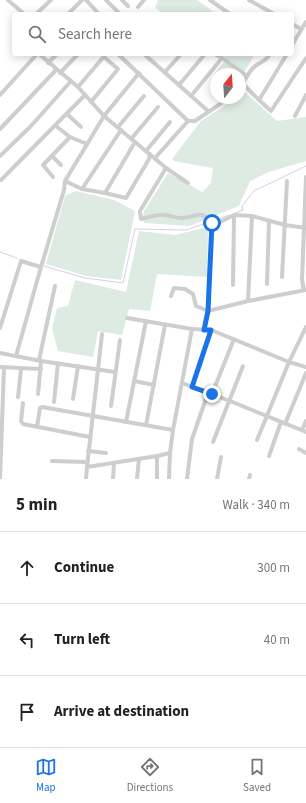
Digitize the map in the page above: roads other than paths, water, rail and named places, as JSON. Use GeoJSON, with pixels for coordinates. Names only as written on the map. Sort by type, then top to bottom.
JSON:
{"type":"FeatureCollection","features":[{"type":"Feature","properties":{"kind":"street"},"geometry":{"type":"LineString","coordinates":[[8,0],[22,12]]}},
{"type":"Feature","properties":{"kind":"street"},"geometry":{"type":"LineString","coordinates":[[38,12],[51,0]]}},
{"type":"Feature","properties":{"kind":"street"},"geometry":{"type":"LineString","coordinates":[[70,12],[82,0]]}},
{"type":"Feature","properties":{"kind":"street"},"geometry":{"type":"LineString","coordinates":[[86,0],[95,12]]}},
{"type":"Feature","properties":{"kind":"street"},"geometry":{"type":"LineString","coordinates":[[106,0],[118,12]]}},
{"type":"Feature","properties":{"kind":"street"},"geometry":{"type":"LineString","coordinates":[[122,0],[128,6]]}},
{"type":"Feature","properties":{"kind":"street"},"geometry":{"type":"LineString","coordinates":[[138,7],[144,0]]}},
{"type":"Feature","properties":{"kind":"street"},"geometry":{"type":"LineString","coordinates":[[210,0],[227,12]]}},
{"type":"Feature","properties":{"kind":"street"},"geometry":{"type":"LineString","coordinates":[[249,0],[270,12]]}},
{"type":"Feature","properties":{"kind":"street"},"geometry":{"type":"LineString","coordinates":[[294,41],[306,22]]}},
{"type":"Feature","properties":{"kind":"street"},"geometry":{"type":"LineString","coordinates":[[294,25],[301,29]]}},
{"type":"Feature","properties":{"kind":"street"},"geometry":{"type":"LineString","coordinates":[[0,96],[36,56]]}},
{"type":"Feature","properties":{"kind":"street"},"geometry":{"type":"LineString","coordinates":[[40,56],[78,87],[104,116],[166,168],[188,182]]}},
{"type":"Feature","properties":{"kind":"street"},"geometry":{"type":"LineString","coordinates":[[48,63],[55,56]]}},
{"type":"Feature","properties":{"kind":"street"},"geometry":{"type":"LineString","coordinates":[[60,73],[76,56]]}},
{"type":"Feature","properties":{"kind":"street"},"geometry":{"type":"LineString","coordinates":[[78,87],[104,56]]}},
{"type":"Feature","properties":{"kind":"street"},"geometry":{"type":"LineString","coordinates":[[91,102],[118,69],[106,56]]}},
{"type":"Feature","properties":{"kind":"street"},"geometry":{"type":"LineString","coordinates":[[120,56],[188,121],[195,121],[219,104]]}},
{"type":"Feature","properties":{"kind":"street"},"geometry":{"type":"LineString","coordinates":[[147,56],[208,111]]}},
{"type":"Feature","properties":{"kind":"street"},"geometry":{"type":"LineString","coordinates":[[165,72],[179,56]]}},
{"type":"Feature","properties":{"kind":"street"},"geometry":{"type":"LineString","coordinates":[[180,85],[203,56]]}},
{"type":"Feature","properties":{"kind":"street"},"geometry":{"type":"LineString","coordinates":[[218,56],[247,76],[257,64],[266,61],[269,56]]}},
{"type":"Feature","properties":{"kind":"street"},"geometry":{"type":"LineString","coordinates":[[259,100],[286,56]]}},
{"type":"Feature","properties":{"kind":"street"},"geometry":{"type":"LineString","coordinates":[[214,68],[222,58]]}},
{"type":"Feature","properties":{"kind":"street"},"geometry":{"type":"LineString","coordinates":[[246,89],[271,111],[306,58]]}},
{"type":"Feature","properties":{"kind":"street"},"geometry":{"type":"LineString","coordinates":[[0,129],[56,70]]}},
{"type":"Feature","properties":{"kind":"street"},"geometry":{"type":"LineString","coordinates":[[16,356],[64,190],[64,181],[104,116],[139,73]]}},
{"type":"Feature","properties":{"kind":"street"},"geometry":{"type":"LineString","coordinates":[[191,96],[210,73]]}},
{"type":"Feature","properties":{"kind":"street"},"geometry":{"type":"LineString","coordinates":[[0,156],[31,126],[71,81]]}},
{"type":"Feature","properties":{"kind":"street"},"geometry":{"type":"LineString","coordinates":[[0,180],[56,126],[84,95]]}},
{"type":"Feature","properties":{"kind":"street"},"geometry":{"type":"LineString","coordinates":[[294,116],[306,95]]}},
{"type":"Feature","properties":{"kind":"street"},"geometry":{"type":"LineString","coordinates":[[82,189],[120,128],[144,96]]}},
{"type":"Feature","properties":{"kind":"street"},"geometry":{"type":"LineString","coordinates":[[105,193],[133,140],[158,107]]}},
{"type":"Feature","properties":{"kind":"street"},"geometry":{"type":"LineString","coordinates":[[67,114],[81,127]]}},
{"type":"Feature","properties":{"kind":"street"},"geometry":{"type":"LineString","coordinates":[[155,158],[188,121]]}},
{"type":"Feature","properties":{"kind":"street"},"geometry":{"type":"LineString","coordinates":[[146,151],[170,122]]}},
{"type":"Feature","properties":{"kind":"street"},"geometry":{"type":"LineString","coordinates":[[56,126],[70,137],[87,144]]}},
{"type":"Feature","properties":{"kind":"street"},"geometry":{"type":"LineString","coordinates":[[53,176],[43,166],[70,137]]}},
{"type":"Feature","properties":{"kind":"street"},"geometry":{"type":"LineString","coordinates":[[64,181],[82,189],[126,198],[149,159],[150,154]]}},
{"type":"Feature","properties":{"kind":"street"},"geometry":{"type":"LineString","coordinates":[[52,156],[61,165]]}},
{"type":"Feature","properties":{"kind":"street"},"geometry":{"type":"LineString","coordinates":[[166,168],[140,211],[141,219],[156,215],[182,218],[199,214],[204,216],[212,223]]}},
{"type":"Feature","properties":{"kind":"street"},"geometry":{"type":"LineString","coordinates":[[171,296],[174,288],[185,289],[193,294],[196,306],[208,311],[248,301],[305,290],[302,280],[306,177]]}},
{"type":"Feature","properties":{"kind":"street"},"geometry":{"type":"LineString","coordinates":[[282,277],[287,181]]}},
{"type":"Feature","properties":{"kind":"street"},"geometry":{"type":"LineString","coordinates":[[212,223],[234,215],[252,216],[285,225],[305,228]]}},
{"type":"Feature","properties":{"kind":"street"},"geometry":{"type":"LineString","coordinates":[[233,285],[234,215]]}},
{"type":"Feature","properties":{"kind":"street"},"geometry":{"type":"LineString","coordinates":[[248,301],[252,216]]}},
{"type":"Feature","properties":{"kind":"street"},"geometry":{"type":"LineString","coordinates":[[267,284],[269,221]]}},
{"type":"Feature","properties":{"kind":"street"},"geometry":{"type":"LineString","coordinates":[[204,330],[208,311],[212,223]]}},
{"type":"Feature","properties":{"kind":"street"},"geometry":{"type":"LineString","coordinates":[[0,328],[21,261],[42,267]]}},
{"type":"Feature","properties":{"kind":"street"},"geometry":{"type":"LineString","coordinates":[[38,394],[41,369],[40,360],[55,286]]}},
{"type":"Feature","properties":{"kind":"street"},"geometry":{"type":"LineString","coordinates":[[127,318],[192,329],[211,330],[289,362],[306,367]]}},
{"type":"Feature","properties":{"kind":"street"},"geometry":{"type":"LineString","coordinates":[[126,422],[146,321]]}},
{"type":"Feature","properties":{"kind":"street"},"geometry":{"type":"LineString","coordinates":[[146,425],[165,324]]}},
{"type":"Feature","properties":{"kind":"street"},"geometry":{"type":"LineString","coordinates":[[257,440],[289,362],[306,327]]}},
{"type":"Feature","properties":{"kind":"street"},"geometry":{"type":"LineString","coordinates":[[169,479],[173,430],[192,329]]}},
{"type":"Feature","properties":{"kind":"street"},"geometry":{"type":"LineString","coordinates":[[192,387],[211,330]]}},
{"type":"Feature","properties":{"kind":"street"},"geometry":{"type":"LineString","coordinates":[[86,479],[102,334]]}},
{"type":"Feature","properties":{"kind":"street"},"geometry":{"type":"LineString","coordinates":[[112,406],[120,340]]}},
{"type":"Feature","properties":{"kind":"street"},"geometry":{"type":"LineString","coordinates":[[187,479],[192,439],[210,393],[234,340]]}},
{"type":"Feature","properties":{"kind":"street"},"geometry":{"type":"LineString","coordinates":[[0,353],[115,372]]}},
{"type":"Feature","properties":{"kind":"street"},"geometry":{"type":"LineString","coordinates":[[54,402],[58,363]]}},
{"type":"Feature","properties":{"kind":"street"},"geometry":{"type":"LineString","coordinates":[[73,399],[78,366]]}},
{"type":"Feature","properties":{"kind":"street"},"geometry":{"type":"LineString","coordinates":[[213,442],[243,366]]}},
{"type":"Feature","properties":{"kind":"street"},"geometry":{"type":"LineString","coordinates":[[0,479],[2,367],[41,369]]}},
{"type":"Feature","properties":{"kind":"street"},"geometry":{"type":"LineString","coordinates":[[18,397],[21,369]]}},
{"type":"Feature","properties":{"kind":"street"},"geometry":{"type":"LineString","coordinates":[[269,456],[306,373]]}},
{"type":"Feature","properties":{"kind":"street"},"geometry":{"type":"LineString","coordinates":[[134,381],[154,385]]}},
{"type":"Feature","properties":{"kind":"street"},"geometry":{"type":"LineString","coordinates":[[182,383],[304,431],[306,421]]}},
{"type":"Feature","properties":{"kind":"street"},"geometry":{"type":"LineString","coordinates":[[22,403],[21,421],[23,424],[90,436]]}},
{"type":"Feature","properties":{"kind":"street"},"geometry":{"type":"LineString","coordinates":[[37,427],[40,408],[42,407],[173,430]]}},
{"type":"Feature","properties":{"kind":"street"},"geometry":{"type":"LineString","coordinates":[[299,449],[306,453]]}},
{"type":"Feature","properties":{"kind":"street"},"geometry":{"type":"LineString","coordinates":[[88,451],[106,453]]}},
{"type":"Feature","properties":{"kind":"street"},"geometry":{"type":"LineString","coordinates":[[87,467],[170,453]]}},
{"type":"Feature","properties":{"kind":"street"},"geometry":{"type":"LineString","coordinates":[[156,479],[157,456]]}},
{"type":"Feature","properties":{"kind":"street"},"geometry":{"type":"LineString","coordinates":[[217,479],[221,457]]}},
{"type":"Feature","properties":{"kind":"street"},"geometry":{"type":"LineString","coordinates":[[137,479],[138,459]]}},
{"type":"Feature","properties":{"kind":"street"},"geometry":{"type":"LineString","coordinates":[[52,461],[87,462]]}},
{"type":"Feature","properties":{"kind":"street"},"geometry":{"type":"LineString","coordinates":[[113,479],[114,463]]}},
{"type":"Feature","properties":{"kind":"waterway"},"geometry":{"type":"LineString","coordinates":[[235,213],[243,210],[242,206],[254,191],[306,166]]}},
{"type":"Feature","properties":{"kind":"waterway"},"geometry":{"type":"LineString","coordinates":[[213,221],[229,215]]}},
{"type":"Feature","properties":{"kind":"waterway"},"geometry":{"type":"LineString","coordinates":[[44,266],[85,278],[123,283],[135,229],[186,230],[210,222]]}},
{"type":"Feature","properties":{"kind":"waterway"},"geometry":{"type":"LineString","coordinates":[[0,252],[17,258]]}}]}
